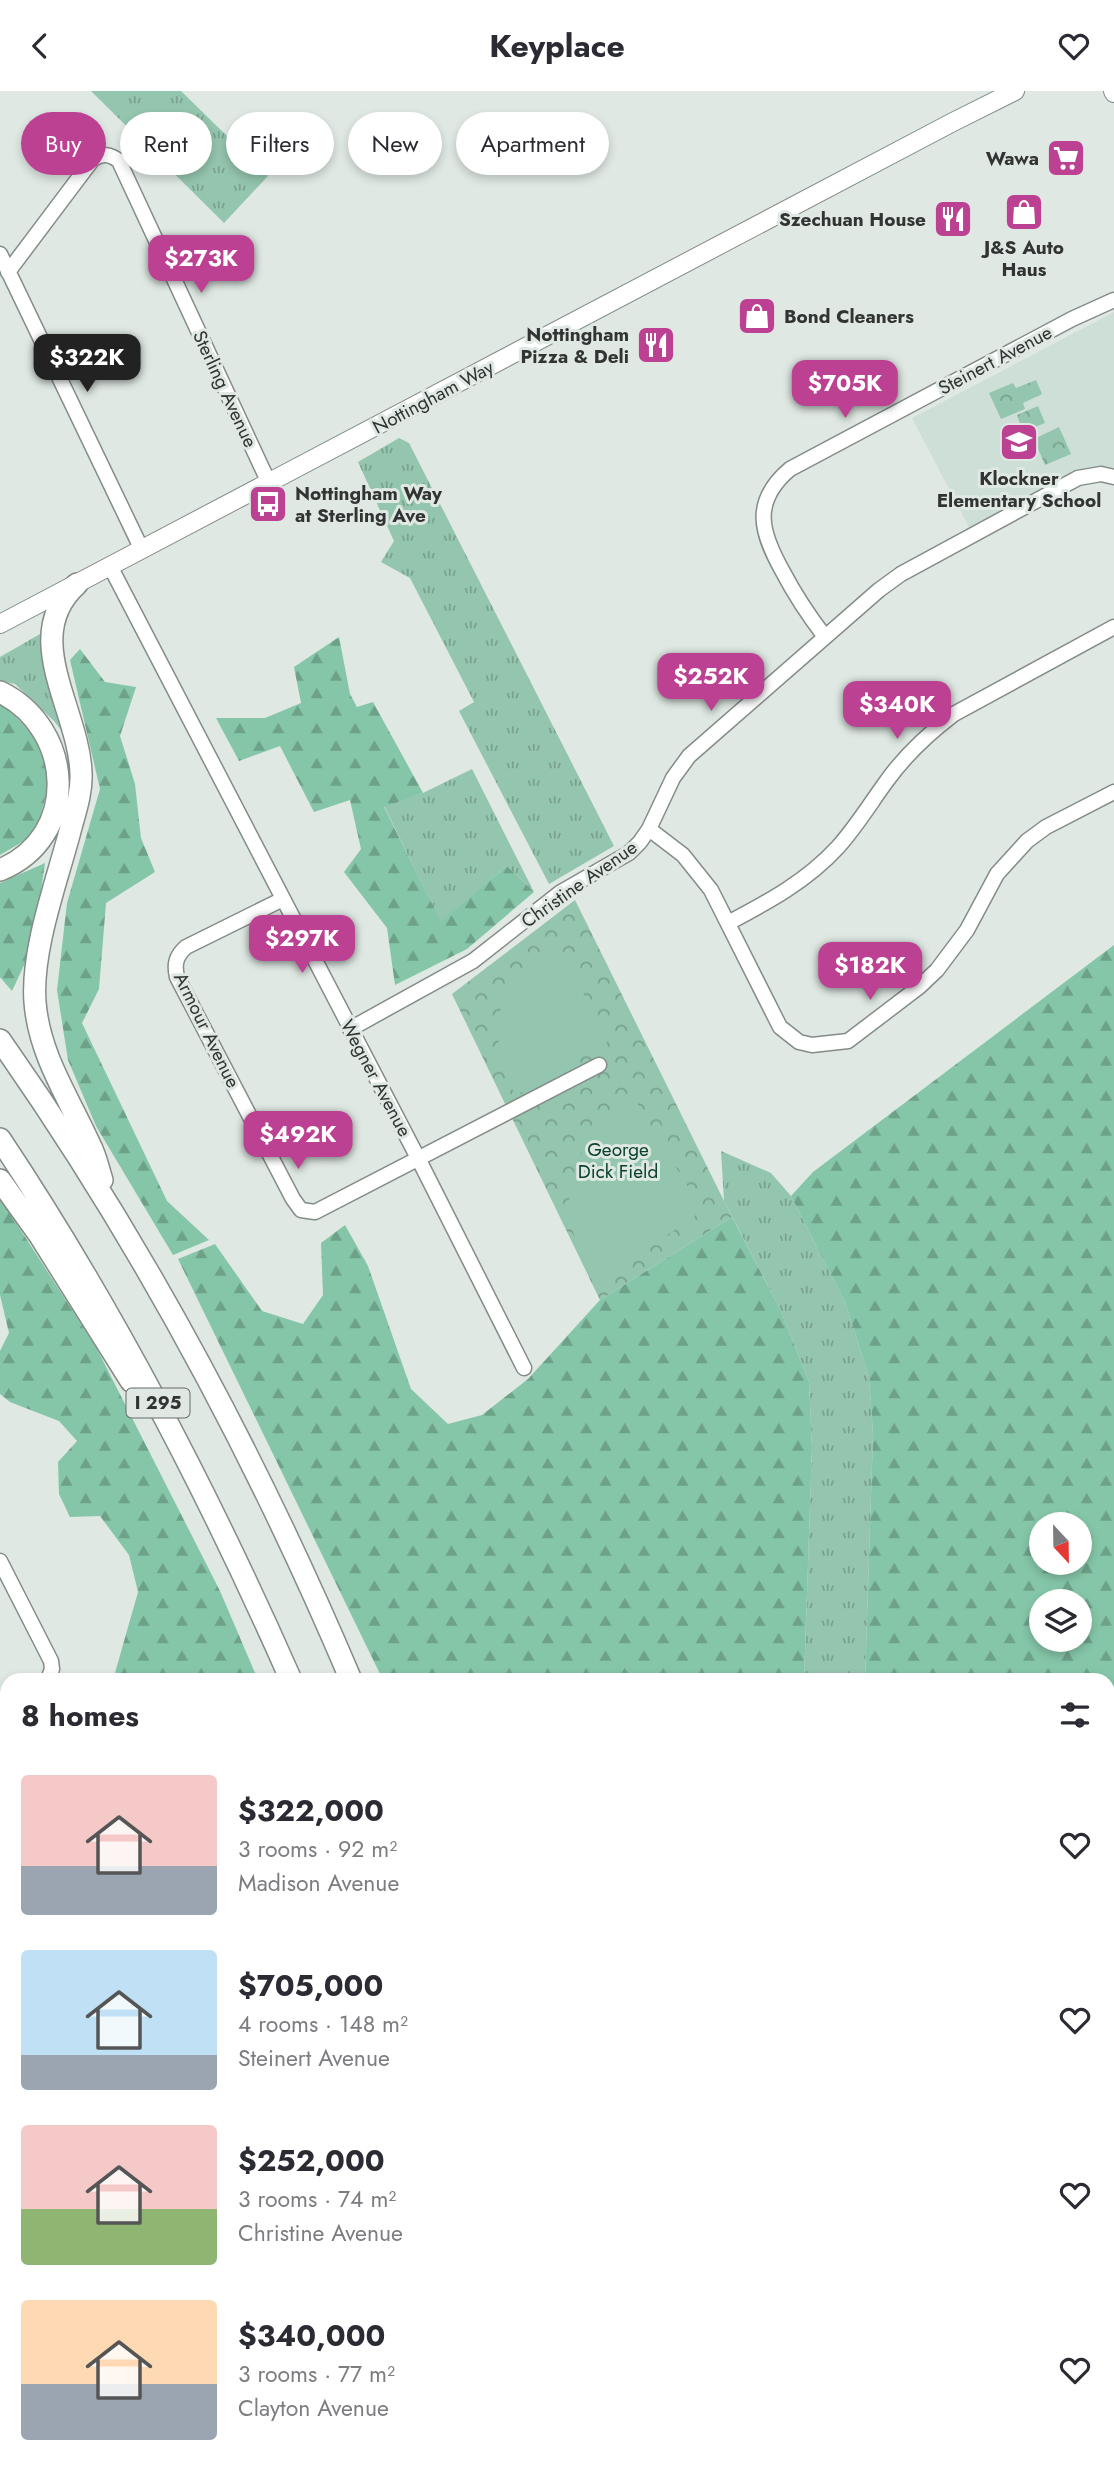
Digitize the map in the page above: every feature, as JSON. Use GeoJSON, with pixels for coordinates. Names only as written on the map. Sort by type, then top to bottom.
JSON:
{"type":"FeatureCollection","features":[{"type":"Feature","properties":{"kind":"highway"},"geometry":{"type":"LineString","coordinates":[[77,583],[60,603],[54,615],[51,645],[79,755],[80,794],[38,956],[35,1004],[50,1063],[92,1147],[110,1209]]}},
{"type":"Feature","properties":{"kind":"highway"},"geometry":{"type":"LineString","coordinates":[[0,692],[16,700],[36,720],[55,760],[59,784],[52,823],[35,848],[17,863],[0,870]]}},
{"type":"Feature","properties":{"kind":"highway","name":"I 295"},"geometry":{"type":"LineString","coordinates":[[0,1040],[69,1142],[173,1316],[244,1449],[306,1576],[348,1673]]}},
{"type":"Feature","properties":{"kind":"highway","name":"I 295"},"geometry":{"type":"LineString","coordinates":[[0,1139],[119,1333],[215,1515],[288,1673]]}},
{"type":"Feature","properties":{"kind":"highway"},"geometry":{"type":"LineString","coordinates":[[0,1180],[40,1236],[215,1515]]}},
{"type":"Feature","properties":{"kind":"main road","name":"Nottingham Way"},"geometry":{"type":"LineString","coordinates":[[0,624],[953,121],[1015,91]]}},
{"type":"Feature","properties":{"kind":"street","name":"Sterling Avenue"},"geometry":{"type":"LineString","coordinates":[[8,272],[93,159],[107,154],[119,161],[269,483]]}},
{"type":"Feature","properties":{"kind":"street"},"geometry":{"type":"LineString","coordinates":[[0,254],[142,550]]}},
{"type":"Feature","properties":{"kind":"street","name":"Steinert Avenue"},"geometry":{"type":"LineString","coordinates":[[825,637],[799,602],[766,542],[763,512],[767,498],[780,477],[790,469],[1035,339],[1114,300]]}},
{"type":"Feature","properties":{"kind":"street","name":"Christine Avenue"},"geometry":{"type":"LineString","coordinates":[[350,1029],[473,961],[561,892],[629,853],[649,829],[673,778],[689,756],[879,590],[901,574],[1078,478],[1101,474],[1114,477]]}},
{"type":"Feature","properties":{"kind":"street","name":"Wegner Avenue"},"geometry":{"type":"LineString","coordinates":[[110,566],[419,1160],[524,1368]]}},
{"type":"Feature","properties":{"kind":"street"},"geometry":{"type":"LineString","coordinates":[[728,923],[781,894],[813,871],[855,828],[887,780],[932,730],[954,714],[1114,627]]}},
{"type":"Feature","properties":{"kind":"street"},"geometry":{"type":"LineString","coordinates":[[649,829],[672,845],[697,870],[711,890],[778,1023],[789,1035],[811,1045],[848,1041],[919,987],[937,970],[967,930],[997,874],[1027,841],[1046,827],[1114,792]]}},
{"type":"Feature","properties":{"kind":"street","name":"Armour Avenue"},"geometry":{"type":"LineString","coordinates":[[283,899],[186,947],[176,959],[175,968],[177,977],[301,1210],[315,1212],[599,1065]]}},
{"type":"Feature","properties":{"kind":"street"},"geometry":{"type":"LineString","coordinates":[[0,1561],[51,1661],[51,1673]]}},
{"type":"Feature","properties":{"kind":"shaded area","name":"Klockner Elementary School"},"geometry":{"type":"Polygon","coordinates":[[[1114,312],[1114,468],[1108,466],[1087,469],[971,531],[912,418],[1114,312]]]}},
{"type":"Feature","properties":{"kind":"green space"},"geometry":{"type":"Polygon","coordinates":[[[91,91],[181,91],[202,112],[120,112],[120,120],[91,91]]]}},
{"type":"Feature","properties":{"kind":"green space"},"geometry":{"type":"Polygon","coordinates":[[[212,121],[226,135],[226,175],[268,176],[224,223],[176,175],[212,175],[212,121]]]}},
{"type":"Feature","properties":{"kind":"green space"},"geometry":{"type":"Polygon","coordinates":[[[1036,380],[1042,394],[1023,403],[1025,409],[1001,419],[989,393],[1013,383],[1016,388],[1036,380]]]}},
{"type":"Feature","properties":{"kind":"green space"},"geometry":{"type":"Polygon","coordinates":[[[1038,406],[1045,423],[1023,432],[1017,415],[1038,406]]]}},
{"type":"Feature","properties":{"kind":"green space"},"geometry":{"type":"Polygon","coordinates":[[[1059,427],[1071,454],[1045,465],[1034,439],[1059,427]]]}},
{"type":"Feature","properties":{"kind":"green space"},"geometry":{"type":"Polygon","coordinates":[[[399,438],[409,443],[614,846],[549,884],[459,711],[474,702],[410,578],[381,562],[394,541],[358,462],[399,438]]]}},
{"type":"Feature","properties":{"kind":"green space"},"geometry":{"type":"Polygon","coordinates":[[[40,634],[69,740],[54,721],[15,684],[0,681],[0,657],[40,634]]]}},
{"type":"Feature","properties":{"kind":"green space"},"geometry":{"type":"Polygon","coordinates":[[[339,637],[350,694],[357,707],[373,702],[423,793],[384,807],[441,922],[507,866],[534,892],[467,949],[395,985],[387,928],[344,872],[361,849],[350,800],[314,812],[280,746],[239,761],[216,718],[265,718],[301,703],[294,667],[339,637]]]}},
{"type":"Feature","properties":{"kind":"green space"},"geometry":{"type":"Polygon","coordinates":[[[80,649],[105,682],[136,687],[120,736],[135,784],[141,838],[155,872],[106,903],[99,989],[82,1023],[167,1201],[209,1240],[173,1255],[96,1126],[68,1060],[57,990],[67,903],[100,789],[70,660],[80,649]]]}},
{"type":"Feature","properties":{"kind":"green space"},"geometry":{"type":"Polygon","coordinates":[[[0,700],[35,737],[50,779],[36,834],[0,855],[0,700]]]}},
{"type":"Feature","properties":{"kind":"green space"},"geometry":{"type":"Polygon","coordinates":[[[472,769],[534,892],[507,866],[441,923],[384,806],[423,793],[472,769]]]}},
{"type":"Feature","properties":{"kind":"green space"},"geometry":{"type":"Polygon","coordinates":[[[45,863],[33,946],[12,991],[0,977],[0,883],[45,863]]]}},
{"type":"Feature","properties":{"kind":"green space","name":"George Dick Field"},"geometry":{"type":"Polygon","coordinates":[[[575,900],[732,1217],[600,1300],[452,994],[575,900]]]}},
{"type":"Feature","properties":{"kind":"green space"},"geometry":{"type":"Polygon","coordinates":[[[553,944],[609,1036],[607,1043],[515,1096],[500,1049],[500,1011],[518,978],[553,944]]]}},
{"type":"Feature","properties":{"kind":"green space"},"geometry":{"type":"Polygon","coordinates":[[[1114,945],[1114,1673],[865,1673],[873,1434],[869,1377],[845,1302],[791,1196],[813,1172],[1114,945]]]}},
{"type":"Feature","properties":{"kind":"green space"},"geometry":{"type":"Polygon","coordinates":[[[636,1101],[699,1205],[695,1216],[599,1282],[583,1258],[573,1233],[569,1207],[571,1182],[579,1158],[593,1136],[612,1117],[636,1101]]]}},
{"type":"Feature","properties":{"kind":"green space"},"geometry":{"type":"Polygon","coordinates":[[[721,1151],[771,1173],[791,1196],[845,1302],[869,1377],[873,1434],[865,1673],[804,1673],[812,1448],[809,1382],[781,1311],[724,1201],[721,1151]]]}},
{"type":"Feature","properties":{"kind":"green space"},"geometry":{"type":"Polygon","coordinates":[[[0,1198],[96,1347],[220,1591],[255,1673],[115,1673],[138,1592],[129,1555],[100,1516],[70,1517],[59,1494],[58,1462],[77,1441],[59,1421],[10,1402],[0,1394],[0,1351],[9,1333],[0,1295],[0,1198]]]}},
{"type":"Feature","properties":{"kind":"green space"},"geometry":{"type":"Polygon","coordinates":[[[732,1217],[781,1311],[809,1382],[812,1448],[804,1673],[380,1673],[178,1259],[215,1244],[262,1311],[303,1324],[323,1295],[321,1243],[345,1225],[368,1266],[411,1389],[448,1424],[482,1415],[528,1379],[600,1300],[732,1217]]]}},
{"type":"Feature","properties":{"kind":"place","name":"Wawa"},"geometry":{"type":"Point","coordinates":[1066,158]}},
{"type":"Feature","properties":{"kind":"place","name":"J&S Auto Haus"},"geometry":{"type":"Point","coordinates":[1024,212]}},
{"type":"Feature","properties":{"kind":"place","name":"Szechuan House"},"geometry":{"type":"Point","coordinates":[953,219]}},
{"type":"Feature","properties":{"kind":"place","name":"Bond Cleaners"},"geometry":{"type":"Point","coordinates":[757,316]}},
{"type":"Feature","properties":{"kind":"place","name":"Nottingham Pizza & Deli"},"geometry":{"type":"Point","coordinates":[656,345]}},
{"type":"Feature","properties":{"kind":"place","name":"Klockner Elementary School"},"geometry":{"type":"Point","coordinates":[1019,442]}},
{"type":"Feature","properties":{"kind":"place","name":"Nottingham Way at Sterling Ave"},"geometry":{"type":"Point","coordinates":[268,504]}}]}
